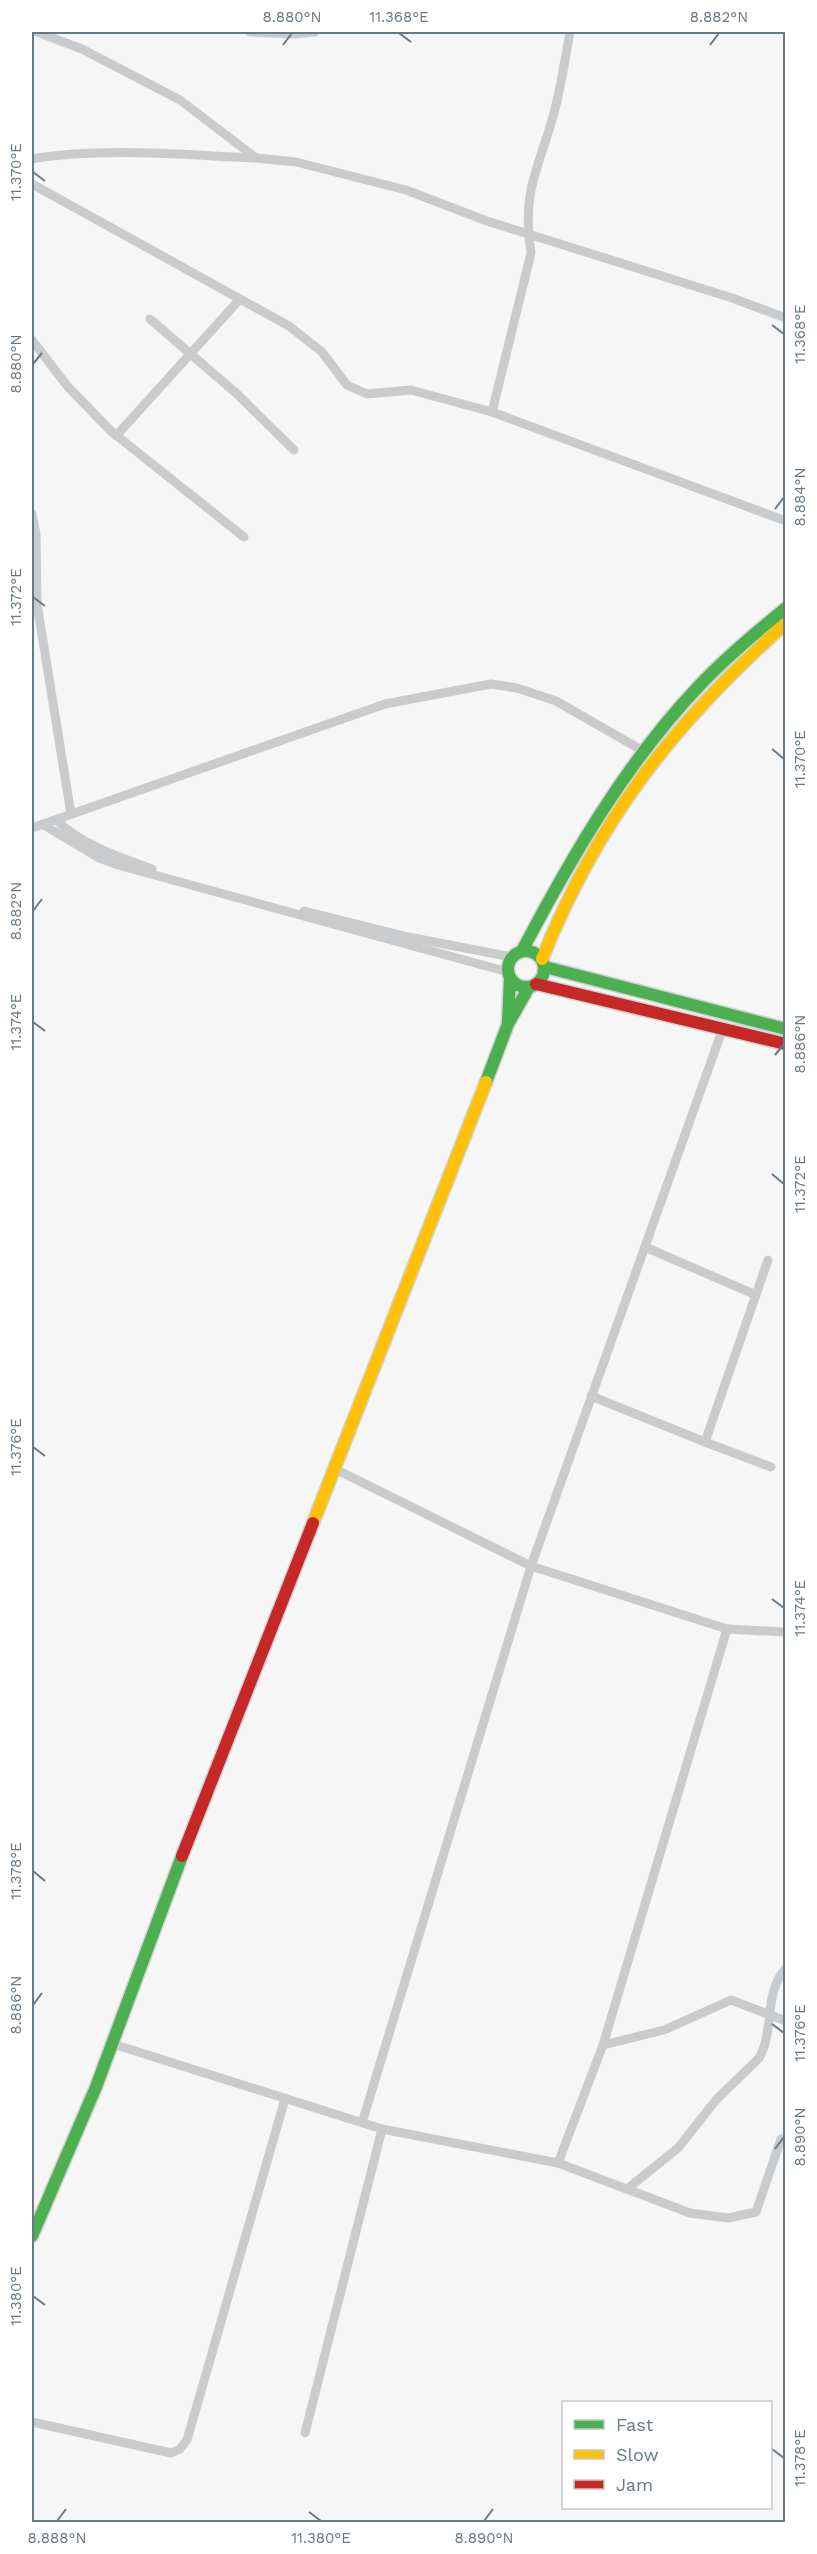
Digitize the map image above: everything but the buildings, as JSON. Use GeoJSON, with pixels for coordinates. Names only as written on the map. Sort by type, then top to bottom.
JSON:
{"type":"FeatureCollection","features":[{"type":"Feature","properties":{"kind":"street"},"geometry":{"type":"LineString","coordinates":[[37,32],[82,49],[180,100],[256,158]]}},
{"type":"Feature","properties":{"kind":"street"},"geometry":{"type":"LineString","coordinates":[[250,32],[293,34],[315,32]]}},
{"type":"Feature","properties":{"kind":"street"},"geometry":{"type":"LineString","coordinates":[[492,412],[531,253],[528,234],[528,197],[535,168],[554,113],[570,32]]}},
{"type":"Feature","properties":{"kind":"street"},"geometry":{"type":"LineString","coordinates":[[32,159],[53,156],[159,153],[296,162],[406,190],[487,221],[732,298],[786,318]]}},
{"type":"Feature","properties":{"kind":"street"},"geometry":{"type":"LineString","coordinates":[[32,184],[289,326],[322,352],[347,385],[367,394],[411,390],[492,412],[786,521]]}},
{"type":"Feature","properties":{"kind":"street"},"geometry":{"type":"LineString","coordinates":[[116,435],[240,299]]}},
{"type":"Feature","properties":{"kind":"street"},"geometry":{"type":"LineString","coordinates":[[150,319],[236,393],[294,450]]}},
{"type":"Feature","properties":{"kind":"street"},"geometry":{"type":"LineString","coordinates":[[32,340],[68,387],[116,435],[244,537]]}},
{"type":"Feature","properties":{"kind":"street"},"geometry":{"type":"LineString","coordinates":[[32,514],[36,534],[37,604],[71,814]]}},
{"type":"Feature","properties":{"kind":"street"},"geometry":{"type":"LineString","coordinates":[[508,1024],[508,964],[517,954],[578,849],[645,752],[684,702],[710,674],[786,608]]}},
{"type":"Feature","properties":{"kind":"street"},"geometry":{"type":"LineString","coordinates":[[32,2236],[53,2192],[113,2044],[180,1862],[508,1024],[544,973],[543,963],[568,894],[617,811],[668,744],[712,691],[745,657],[786,623]]}},
{"type":"Feature","properties":{"kind":"street"},"geometry":{"type":"LineString","coordinates":[[32,828],[385,704],[491,684],[517,688],[556,701],[645,752]]}},
{"type":"Feature","properties":{"kind":"street"},"geometry":{"type":"LineString","coordinates":[[56,820],[80,839],[102,851],[155,870],[294,909],[408,937],[517,954],[530,951],[543,963],[786,1029]]}},
{"type":"Feature","properties":{"kind":"street"},"geometry":{"type":"LineString","coordinates":[[42,824],[90,853],[118,865],[509,975],[518,986],[533,986],[786,1044]]}},
{"type":"Feature","properties":{"kind":"street"},"geometry":{"type":"LineString","coordinates":[[362,2123],[531,1566],[723,1028]]}},
{"type":"Feature","properties":{"kind":"street"},"geometry":{"type":"LineString","coordinates":[[645,1247],[756,1295]]}},
{"type":"Feature","properties":{"kind":"street"},"geometry":{"type":"LineString","coordinates":[[705,1442],[768,1260]]}},
{"type":"Feature","properties":{"kind":"street"},"geometry":{"type":"LineString","coordinates":[[591,1396],[771,1467]]}},
{"type":"Feature","properties":{"kind":"street"},"geometry":{"type":"LineString","coordinates":[[335,1469],[531,1566],[727,1629],[786,1632]]}},
{"type":"Feature","properties":{"kind":"street"},"geometry":{"type":"LineString","coordinates":[[558,2163],[603,2045],[727,1629]]}},
{"type":"Feature","properties":{"kind":"street"},"geometry":{"type":"LineString","coordinates":[[627,2189],[678,2148],[716,2100],[759,2058],[764,2050],[768,2013],[777,1978],[786,1968]]}},
{"type":"Feature","properties":{"kind":"street"},"geometry":{"type":"LineString","coordinates":[[603,2045],[664,2030],[731,2000],[786,2021]]}},
{"type":"Feature","properties":{"kind":"street"},"geometry":{"type":"LineString","coordinates":[[113,2044],[382,2129],[558,2163],[690,2213],[728,2218],[756,2212],[782,2139],[786,2140]]}},
{"type":"Feature","properties":{"kind":"street"},"geometry":{"type":"LineString","coordinates":[[32,2422],[171,2453],[180,2449],[187,2440],[285,2098]]}},
{"type":"Feature","properties":{"kind":"street"},"geometry":{"type":"LineString","coordinates":[[305,2433],[382,2129]]}},
{"type":"Feature","properties":{"kind":"traffic: fast"},"geometry":{"type":"LineString","coordinates":[[522,951],[580,847],[623,780],[647,748],[708,676],[786,608]]}},
{"type":"Feature","properties":{"kind":"traffic: fast"},"geometry":{"type":"LineString","coordinates":[[526,951],[539,956],[544,969],[539,982],[526,987],[513,982],[508,969],[513,956],[526,951]]}},
{"type":"Feature","properties":{"kind":"traffic: fast"},"geometry":{"type":"LineString","coordinates":[[545,967],[786,1029]]}},
{"type":"Feature","properties":{"kind":"traffic: fast"},"geometry":{"type":"LineString","coordinates":[[508,1022],[510,978]]}},
{"type":"Feature","properties":{"kind":"traffic: fast"},"geometry":{"type":"LineString","coordinates":[[486,1082],[508,1024],[529,987]]}},
{"type":"Feature","properties":{"kind":"traffic: fast"},"geometry":{"type":"LineString","coordinates":[[32,2236],[96,2087],[182,1856]]}},
{"type":"Feature","properties":{"kind":"traffic: slow"},"geometry":{"type":"LineString","coordinates":[[542,959],[564,908],[588,862],[614,818],[643,776],[708,698],[786,623]]}},
{"type":"Feature","properties":{"kind":"traffic: slow"},"geometry":{"type":"LineString","coordinates":[[313,1523],[486,1082]]}},
{"type":"Feature","properties":{"kind":"traffic: jam"},"geometry":{"type":"LineString","coordinates":[[536,984],[786,1044]]}},
{"type":"Feature","properties":{"kind":"traffic: jam"},"geometry":{"type":"LineString","coordinates":[[182,1856],[313,1523]]}}]}
